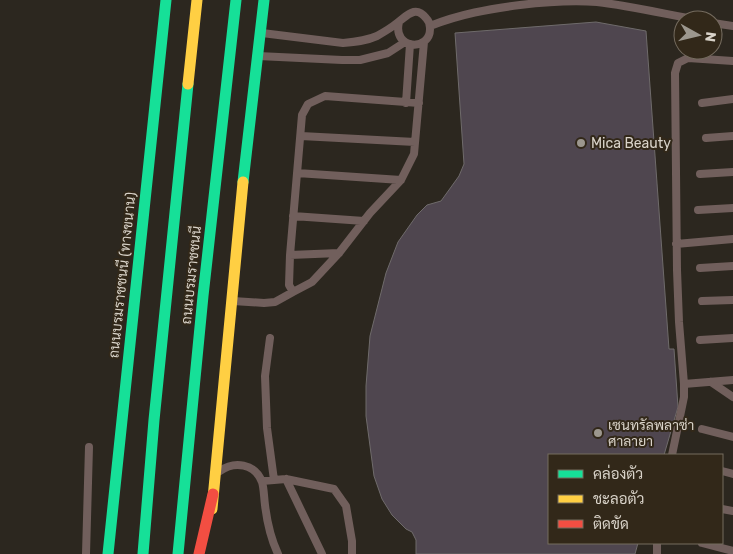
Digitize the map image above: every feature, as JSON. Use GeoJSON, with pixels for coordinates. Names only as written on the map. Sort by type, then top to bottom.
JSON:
{"type":"FeatureCollection","features":[{"type":"Feature","properties":{"kind":"main road","name":"ถนนบรมราชชนนี (ทางขนาน)"},"geometry":{"type":"LineString","coordinates":[[108,554],[166,0]]}},
{"type":"Feature","properties":{"kind":"main road","name":"ถนนบรมราชชนนี"},"geometry":{"type":"LineString","coordinates":[[143,554],[154,420],[196,0]]}},
{"type":"Feature","properties":{"kind":"main road","name":"ถนนบรมราชชนนี"},"geometry":{"type":"LineString","coordinates":[[178,554],[203,296],[236,0]]}},
{"type":"Feature","properties":{"kind":"main road"},"geometry":{"type":"LineString","coordinates":[[208,554],[232,300],[264,0]]}},
{"type":"Feature","properties":{"kind":"main road"},"geometry":{"type":"LineString","coordinates":[[136,506],[154,420]]}},
{"type":"Feature","properties":{"kind":"main road"},"geometry":{"type":"LineString","coordinates":[[199,554],[213,494]]}},
{"type":"Feature","properties":{"kind":"lane"},"geometry":{"type":"LineString","coordinates":[[430,26],[478,11],[565,0],[598,2],[673,15]]}},
{"type":"Feature","properties":{"kind":"lane"},"geometry":{"type":"LineString","coordinates":[[232,300],[264,303],[275,302],[312,282],[339,254],[364,221],[401,180],[414,154],[424,42],[430,32],[430,26],[423,14],[416,12],[403,16],[399,22],[377,36],[356,42],[343,43],[260,33]]}},
{"type":"Feature","properties":{"kind":"lane"},"geometry":{"type":"LineString","coordinates":[[399,22],[398,33],[407,43],[417,45],[424,42]]}},
{"type":"Feature","properties":{"kind":"lane"},"geometry":{"type":"LineString","coordinates":[[257,56],[360,60],[388,53],[407,43]]}},
{"type":"Feature","properties":{"kind":"lane"},"geometry":{"type":"LineString","coordinates":[[406,103],[407,43]]}},
{"type":"Feature","properties":{"kind":"lane"},"geometry":{"type":"LineString","coordinates":[[672,454],[684,397],[676,244],[675,73],[678,63],[688,58],[733,61]]}},
{"type":"Feature","properties":{"kind":"lane"},"geometry":{"type":"LineString","coordinates":[[293,292],[289,285],[293,216],[302,115],[308,104],[325,96],[419,103]]}},
{"type":"Feature","properties":{"kind":"lane"},"geometry":{"type":"LineString","coordinates":[[702,103],[733,99]]}},
{"type":"Feature","properties":{"kind":"lane"},"geometry":{"type":"LineString","coordinates":[[301,136],[416,142]]}},
{"type":"Feature","properties":{"kind":"lane"},"geometry":{"type":"LineString","coordinates":[[706,138],[733,136]]}},
{"type":"Feature","properties":{"kind":"lane"},"geometry":{"type":"LineString","coordinates":[[700,174],[733,172]]}},
{"type":"Feature","properties":{"kind":"lane"},"geometry":{"type":"LineString","coordinates":[[297,173],[401,180]]}},
{"type":"Feature","properties":{"kind":"lane"},"geometry":{"type":"LineString","coordinates":[[698,210],[733,208]]}},
{"type":"Feature","properties":{"kind":"lane"},"geometry":{"type":"LineString","coordinates":[[293,216],[364,221]]}},
{"type":"Feature","properties":{"kind":"lane"},"geometry":{"type":"LineString","coordinates":[[676,244],[733,240]]}},
{"type":"Feature","properties":{"kind":"lane"},"geometry":{"type":"LineString","coordinates":[[290,255],[339,254]]}},
{"type":"Feature","properties":{"kind":"lane"},"geometry":{"type":"LineString","coordinates":[[700,268],[733,266]]}},
{"type":"Feature","properties":{"kind":"lane"},"geometry":{"type":"LineString","coordinates":[[702,301],[733,300]]}},
{"type":"Feature","properties":{"kind":"lane"},"geometry":{"type":"LineString","coordinates":[[270,338],[266,376],[267,428],[274,480]]}},
{"type":"Feature","properties":{"kind":"lane"},"geometry":{"type":"LineString","coordinates":[[700,340],[733,338]]}},
{"type":"Feature","properties":{"kind":"lane"},"geometry":{"type":"LineString","coordinates":[[684,384],[733,380]]}},
{"type":"Feature","properties":{"kind":"lane"},"geometry":{"type":"LineString","coordinates":[[710,382],[733,397]]}},
{"type":"Feature","properties":{"kind":"lane"},"geometry":{"type":"LineString","coordinates":[[702,429],[733,437]]}},
{"type":"Feature","properties":{"kind":"lane"},"geometry":{"type":"LineString","coordinates":[[86,554],[89,446]]}},
{"type":"Feature","properties":{"kind":"lane"},"geometry":{"type":"LineString","coordinates":[[215,474],[226,466],[236,464],[254,471],[262,481],[269,529],[278,554]]}},
{"type":"Feature","properties":{"kind":"lane"},"geometry":{"type":"LineString","coordinates":[[262,481],[286,479],[334,489],[346,506],[352,540],[352,554]]}},
{"type":"Feature","properties":{"kind":"lane"},"geometry":{"type":"LineString","coordinates":[[286,479],[322,554]]}},
{"type":"Feature","properties":{"kind":"lane"},"geometry":{"type":"LineString","coordinates":[[706,544],[733,551]]}},
{"type":"Feature","properties":{"kind":"building"},"geometry":{"type":"Polygon","coordinates":[[[596,22],[646,31],[669,349],[674,349],[678,407],[664,454],[548,454],[548,544],[638,544],[635,554],[416,554],[416,540],[412,532],[406,529],[392,515],[382,499],[374,476],[366,416],[366,386],[370,336],[386,273],[398,242],[417,215],[427,205],[441,201],[459,176],[464,164],[455,33],[596,22]]]}},
{"type":"Feature","properties":{"kind":"traffic: fast"},"geometry":{"type":"LineString","coordinates":[[108,554],[166,0]]}},
{"type":"Feature","properties":{"kind":"traffic: fast"},"geometry":{"type":"LineString","coordinates":[[178,554],[203,296],[236,0]]}},
{"type":"Feature","properties":{"kind":"traffic: fast"},"geometry":{"type":"LineString","coordinates":[[243,182],[264,0]]}},
{"type":"Feature","properties":{"kind":"traffic: fast"},"geometry":{"type":"LineString","coordinates":[[143,554],[154,420],[188,84]]}},
{"type":"Feature","properties":{"kind":"traffic: slow"},"geometry":{"type":"LineString","coordinates":[[188,84],[197,0]]}},
{"type":"Feature","properties":{"kind":"traffic: slow"},"geometry":{"type":"LineString","coordinates":[[212,509],[243,182]]}},
{"type":"Feature","properties":{"kind":"traffic: jam"},"geometry":{"type":"LineString","coordinates":[[199,554],[213,494]]}},
{"type":"Feature","properties":{"kind":"place","name":"Mica Beauty"},"geometry":{"type":"Point","coordinates":[581,143]}},
{"type":"Feature","properties":{"kind":"place","name":"เซนทรัลพลาซ่า ศาลายา"},"geometry":{"type":"Point","coordinates":[598,433]}}]}
